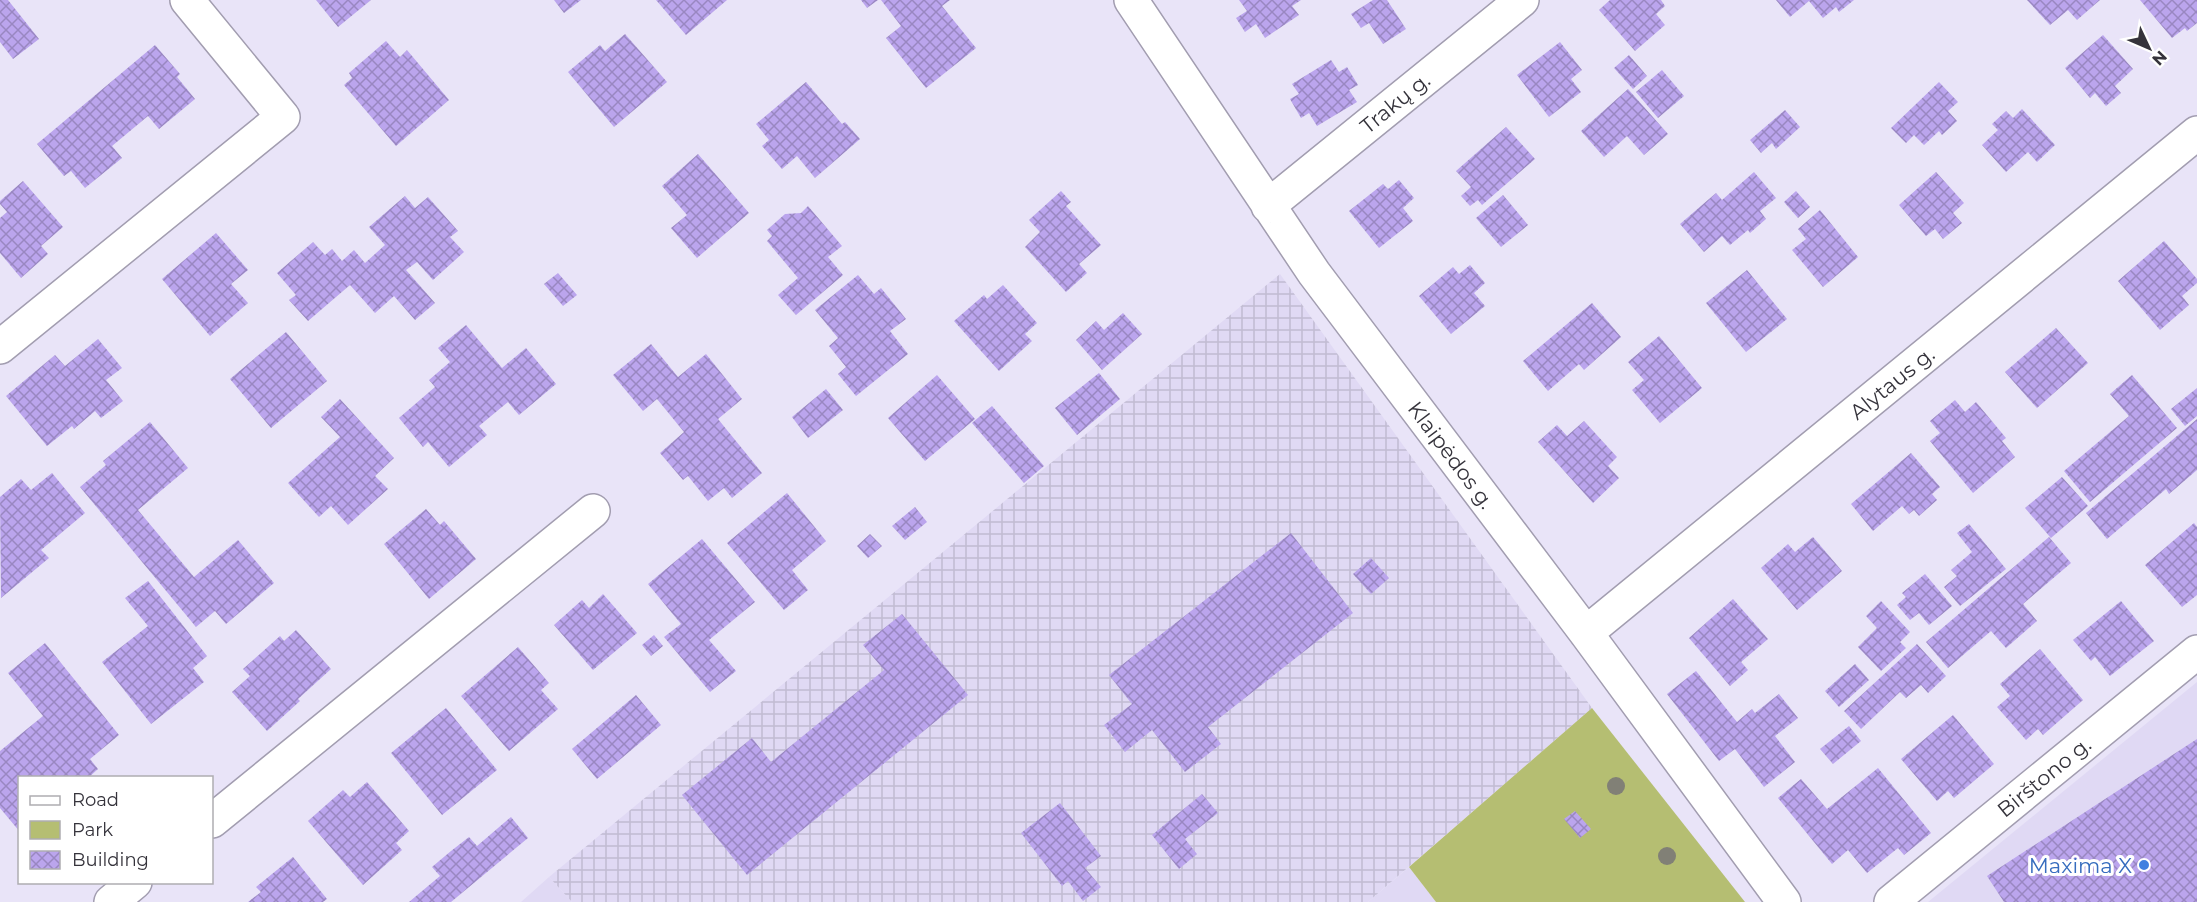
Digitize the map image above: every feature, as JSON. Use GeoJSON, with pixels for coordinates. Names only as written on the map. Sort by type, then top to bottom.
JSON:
{"type":"FeatureCollection","features":[{"type":"Feature","properties":{"kind":"street"},"geometry":{"type":"LineString","coordinates":[[0,347],[283,117],[187,0]]}},
{"type":"Feature","properties":{"kind":"street","name":"Klaipėdos g."},"geometry":{"type":"LineString","coordinates":[[1131,0],[1314,273],[1586,633],[1784,902]]}},
{"type":"Feature","properties":{"kind":"street","name":"Trakų g."},"geometry":{"type":"LineString","coordinates":[[1268,206],[1522,0]]}},
{"type":"Feature","properties":{"kind":"street","name":"Alytaus g."},"geometry":{"type":"LineString","coordinates":[[1586,633],[2197,134]]}},
{"type":"Feature","properties":{"kind":"street"},"geometry":{"type":"LineString","coordinates":[[213,820],[593,511]]}},
{"type":"Feature","properties":{"kind":"street","name":"Birštono g."},"geometry":{"type":"LineString","coordinates":[[1891,902],[2197,652]]}},
{"type":"Feature","properties":{"kind":"street"},"geometry":{"type":"LineString","coordinates":[[111,902],[133,884]]}},
{"type":"Feature","properties":{"kind":"shaded area"},"geometry":{"type":"Polygon","coordinates":[[[1280,274],[1592,708],[1368,902],[572,902],[549,877],[1280,274]]]}},
{"type":"Feature","properties":{"kind":"shaded area"},"geometry":{"type":"Polygon","coordinates":[[[2197,682],[2197,902],[1928,902],[2197,682]]]}},
{"type":"Feature","properties":{"kind":"shaded area"},"geometry":{"type":"Polygon","coordinates":[[[1409,867],[1436,902],[1368,902],[1409,867]]]}},
{"type":"Feature","properties":{"kind":"shaded area"},"geometry":{"type":"Polygon","coordinates":[[[549,877],[572,902],[521,902],[549,877]]]}},
{"type":"Feature","properties":{"kind":"green space"},"geometry":{"type":"Polygon","coordinates":[[[1592,708],[1745,902],[1436,902],[1409,867],[1592,708]]]}},
{"type":"Feature","properties":{"kind":"building"},"geometry":{"type":"Polygon","coordinates":[[[0,0],[8,0],[39,39],[13,59],[0,42],[0,0]]]}},
{"type":"Feature","properties":{"kind":"building"},"geometry":{"type":"Polygon","coordinates":[[[316,0],[371,0],[338,27],[316,0]]]}},
{"type":"Feature","properties":{"kind":"building"},"geometry":{"type":"Polygon","coordinates":[[[554,0],[581,0],[564,13],[554,0]]]}},
{"type":"Feature","properties":{"kind":"building"},"geometry":{"type":"Polygon","coordinates":[[[656,0],[727,0],[686,35],[656,0]]]}},
{"type":"Feature","properties":{"kind":"building"},"geometry":{"type":"Polygon","coordinates":[[[861,0],[878,0],[867,8],[861,0]]]}},
{"type":"Feature","properties":{"kind":"building"},"geometry":{"type":"Polygon","coordinates":[[[881,0],[950,0],[942,6],[976,48],[926,88],[886,38],[901,26],[881,0]]]}},
{"type":"Feature","properties":{"kind":"building"},"geometry":{"type":"Polygon","coordinates":[[[1239,0],[1301,0],[1292,6],[1299,15],[1265,38],[1256,24],[1245,32],[1236,18],[1247,11],[1239,0]]]}},
{"type":"Feature","properties":{"kind":"building"},"geometry":{"type":"Polygon","coordinates":[[[1373,0],[1387,0],[1406,29],[1383,44],[1369,23],[1361,28],[1351,14],[1373,0]]]}},
{"type":"Feature","properties":{"kind":"building"},"geometry":{"type":"Polygon","coordinates":[[[1610,0],[1661,0],[1665,6],[1656,14],[1665,25],[1635,51],[1599,10],[1610,0]]]}},
{"type":"Feature","properties":{"kind":"building"},"geometry":{"type":"Polygon","coordinates":[[[1776,0],[1854,0],[1839,12],[1836,7],[1823,18],[1809,1],[1790,17],[1776,0]]]}},
{"type":"Feature","properties":{"kind":"building"},"geometry":{"type":"Polygon","coordinates":[[[2027,0],[2100,0],[2077,20],[2068,10],[2050,25],[2027,0]]]}},
{"type":"Feature","properties":{"kind":"building"},"geometry":{"type":"Polygon","coordinates":[[[2140,0],[2197,0],[2197,23],[2187,31],[2185,28],[2172,38],[2140,0]]]}},
{"type":"Feature","properties":{"kind":"building"},"geometry":{"type":"Polygon","coordinates":[[[625,34],[667,82],[614,127],[568,72],[600,45],[605,51],[625,34]]]}},
{"type":"Feature","properties":{"kind":"building"},"geometry":{"type":"Polygon","coordinates":[[[2103,35],[2133,69],[2115,86],[2121,93],[2106,106],[2095,93],[2090,98],[2065,68],[2103,35]]]}},
{"type":"Feature","properties":{"kind":"building"},"geometry":{"type":"Polygon","coordinates":[[[386,41],[400,57],[407,50],[449,100],[396,146],[344,85],[352,78],[349,73],[386,41]]]}},
{"type":"Feature","properties":{"kind":"building"},"geometry":{"type":"Polygon","coordinates":[[[1560,42],[1582,70],[1571,79],[1581,92],[1549,117],[1517,75],[1560,42]]]}},
{"type":"Feature","properties":{"kind":"building"},"geometry":{"type":"Polygon","coordinates":[[[155,45],[180,74],[177,77],[195,99],[159,129],[148,116],[112,146],[122,158],[85,188],[71,171],[64,176],[37,144],[155,45]]]}},
{"type":"Feature","properties":{"kind":"building"},"geometry":{"type":"Polygon","coordinates":[[[1629,55],[1647,76],[1633,89],[1614,68],[1629,55]]]}},
{"type":"Feature","properties":{"kind":"building"},"geometry":{"type":"Polygon","coordinates":[[[1331,60],[1339,72],[1347,67],[1358,85],[1349,90],[1357,102],[1317,126],[1309,113],[1301,118],[1290,99],[1299,94],[1292,84],[1331,60]]]}},
{"type":"Feature","properties":{"kind":"building"},"geometry":{"type":"Polygon","coordinates":[[[1662,70],[1684,96],[1658,118],[1636,92],[1662,70]]]}},
{"type":"Feature","properties":{"kind":"building"},"geometry":{"type":"Polygon","coordinates":[[[806,82],[842,124],[845,122],[860,139],[815,178],[797,156],[782,169],[762,146],[769,140],[756,124],[806,82]]]}},
{"type":"Feature","properties":{"kind":"building"},"geometry":{"type":"Polygon","coordinates":[[[1939,82],[1958,102],[1948,111],[1957,121],[1942,135],[1939,131],[1924,145],[1914,135],[1906,143],[1891,128],[1939,82]]]}},
{"type":"Feature","properties":{"kind":"building"},"geometry":{"type":"Polygon","coordinates":[[[1628,89],[1668,134],[1644,155],[1627,136],[1604,157],[1581,131],[1628,89]]]}},
{"type":"Feature","properties":{"kind":"building"},"geometry":{"type":"Polygon","coordinates":[[[2022,109],[2055,145],[2037,162],[2028,152],[2006,172],[1982,145],[1998,130],[1992,124],[2006,111],[2013,118],[2022,109]]]}},
{"type":"Feature","properties":{"kind":"building"},"geometry":{"type":"Polygon","coordinates":[[[1785,110],[1800,127],[1776,149],[1772,143],[1761,153],[1750,140],[1785,110]]]}},
{"type":"Feature","properties":{"kind":"building"},"geometry":{"type":"Polygon","coordinates":[[[1506,127],[1535,159],[1482,205],[1478,200],[1470,206],[1461,196],[1471,187],[1456,171],[1506,127]]]}},
{"type":"Feature","properties":{"kind":"building"},"geometry":{"type":"Polygon","coordinates":[[[698,154],[749,213],[697,258],[671,228],[687,215],[662,186],[698,154]]]}},
{"type":"Feature","properties":{"kind":"building"},"geometry":{"type":"Polygon","coordinates":[[[1754,172],[1776,198],[1760,211],[1766,219],[1750,233],[1748,230],[1730,245],[1722,236],[1704,252],[1680,224],[1716,193],[1722,200],[1754,172]]]}},
{"type":"Feature","properties":{"kind":"building"},"geometry":{"type":"Polygon","coordinates":[[[1936,172],[1964,203],[1953,213],[1962,223],[1943,239],[1935,229],[1926,236],[1899,205],[1936,172]]]}},
{"type":"Feature","properties":{"kind":"building"},"geometry":{"type":"Polygon","coordinates":[[[1399,180],[1414,198],[1403,208],[1413,221],[1379,248],[1349,211],[1383,184],[1388,189],[1399,180]]]}},
{"type":"Feature","properties":{"kind":"building"},"geometry":{"type":"Polygon","coordinates":[[[23,181],[63,227],[41,246],[48,254],[21,278],[0,253],[0,218],[7,212],[0,201],[23,181]]]}},
{"type":"Feature","properties":{"kind":"building"},"geometry":{"type":"Polygon","coordinates":[[[1061,191],[1071,202],[1066,206],[1101,245],[1079,264],[1087,273],[1066,292],[1025,247],[1040,232],[1029,220],[1061,191]]]}},
{"type":"Feature","properties":{"kind":"building"},"geometry":{"type":"Polygon","coordinates":[[[1796,191],[1810,207],[1798,218],[1784,202],[1796,191]]]}},
{"type":"Feature","properties":{"kind":"building"},"geometry":{"type":"Polygon","coordinates":[[[1503,195],[1528,225],[1501,247],[1476,218],[1503,195]]]}},
{"type":"Feature","properties":{"kind":"building"},"geometry":{"type":"Polygon","coordinates":[[[405,196],[415,208],[428,197],[458,231],[450,237],[464,252],[433,280],[417,262],[406,270],[435,303],[415,320],[394,296],[375,313],[350,285],[308,321],[289,300],[296,295],[277,273],[313,242],[325,255],[332,249],[342,261],[354,250],[365,263],[385,245],[369,227],[405,196]]]}},
{"type":"Feature","properties":{"kind":"building"},"geometry":{"type":"Polygon","coordinates":[[[808,206],[842,246],[828,257],[843,275],[796,315],[778,295],[798,278],[767,241],[772,236],[767,230],[785,214],[801,213],[808,206]]]}},
{"type":"Feature","properties":{"kind":"building"},"geometry":{"type":"Polygon","coordinates":[[[1820,210],[1858,257],[1823,287],[1792,250],[1806,239],[1798,229],[1820,210]]]}},
{"type":"Feature","properties":{"kind":"building"},"geometry":{"type":"Polygon","coordinates":[[[216,233],[248,270],[231,284],[248,303],[210,336],[162,279],[216,233]]]}},
{"type":"Feature","properties":{"kind":"building"},"geometry":{"type":"Polygon","coordinates":[[[2164,241],[2197,279],[2197,283],[2182,296],[2189,305],[2160,330],[2118,281],[2164,241]]]}},
{"type":"Feature","properties":{"kind":"building"},"geometry":{"type":"Polygon","coordinates":[[[1470,265],[1485,283],[1474,293],[1485,306],[1451,334],[1419,296],[1453,267],[1459,274],[1470,265]]]}},
{"type":"Feature","properties":{"kind":"building"},"geometry":{"type":"Polygon","coordinates":[[[1747,270],[1787,319],[1746,352],[1706,303],[1747,270]]]}},
{"type":"Feature","properties":{"kind":"building"},"geometry":{"type":"Polygon","coordinates":[[[558,273],[577,295],[563,306],[544,284],[558,273]]]}},
{"type":"Feature","properties":{"kind":"building"},"geometry":{"type":"Polygon","coordinates":[[[858,275],[874,294],[881,288],[906,319],[890,331],[908,354],[856,396],[838,374],[846,367],[829,346],[838,338],[815,310],[858,275]]]}},
{"type":"Feature","properties":{"kind":"building"},"geometry":{"type":"Polygon","coordinates":[[[1003,285],[1037,323],[1025,334],[1032,341],[999,371],[954,321],[984,295],[987,299],[1003,285]]]}},
{"type":"Feature","properties":{"kind":"building"},"geometry":{"type":"Polygon","coordinates":[[[1592,303],[1621,337],[1584,370],[1579,364],[1548,391],[1523,361],[1592,303]]]}},
{"type":"Feature","properties":{"kind":"building"},"geometry":{"type":"Polygon","coordinates":[[[1123,313],[1142,334],[1102,370],[1076,340],[1096,321],[1104,330],[1123,313]]]}},
{"type":"Feature","properties":{"kind":"building"},"geometry":{"type":"Polygon","coordinates":[[[466,325],[502,368],[526,348],[556,384],[519,415],[508,402],[479,426],[487,435],[449,467],[428,442],[423,447],[399,418],[435,387],[429,380],[450,362],[438,348],[466,325]]]}},
{"type":"Feature","properties":{"kind":"building"},"geometry":{"type":"Polygon","coordinates":[[[2056,328],[2088,363],[2037,408],[2005,372],[2056,328]]]}},
{"type":"Feature","properties":{"kind":"building"},"geometry":{"type":"Polygon","coordinates":[[[286,332],[327,381],[271,428],[230,379],[286,332]]]}},
{"type":"Feature","properties":{"kind":"building"},"geometry":{"type":"Polygon","coordinates":[[[1659,336],[1702,388],[1660,423],[1632,390],[1644,380],[1628,362],[1659,336]]]}},
{"type":"Feature","properties":{"kind":"building"},"geometry":{"type":"Polygon","coordinates":[[[98,339],[122,368],[106,380],[123,401],[101,418],[95,411],[74,429],[72,426],[47,446],[6,396],[55,355],[65,366],[98,339]]]}},
{"type":"Feature","properties":{"kind":"building"},"geometry":{"type":"Polygon","coordinates":[[[651,344],[678,377],[706,354],[742,399],[718,419],[762,473],[732,498],[724,488],[708,501],[688,476],[683,480],[660,453],[684,432],[657,399],[643,411],[613,375],[651,344]]]}},
{"type":"Feature","properties":{"kind":"building"},"geometry":{"type":"Polygon","coordinates":[[[1099,373],[1120,399],[1077,435],[1055,408],[1099,373]]]}},
{"type":"Feature","properties":{"kind":"building"},"geometry":{"type":"Polygon","coordinates":[[[937,375],[975,419],[925,461],[888,418],[937,375]]]}},
{"type":"Feature","properties":{"kind":"building"},"geometry":{"type":"Polygon","coordinates":[[[2132,375],[2177,428],[2090,502],[2064,471],[2129,416],[2110,394],[2132,375]]]}},
{"type":"Feature","properties":{"kind":"building"},"geometry":{"type":"Polygon","coordinates":[[[2197,388],[2197,416],[2185,426],[2171,409],[2197,388]]]}},
{"type":"Feature","properties":{"kind":"building"},"geometry":{"type":"Polygon","coordinates":[[[826,389],[843,410],[808,438],[792,417],[826,389]]]}},
{"type":"Feature","properties":{"kind":"building"},"geometry":{"type":"Polygon","coordinates":[[[340,399],[394,458],[375,476],[388,489],[348,525],[331,506],[319,517],[288,483],[340,437],[321,417],[340,399]]]}},
{"type":"Feature","properties":{"kind":"building"},"geometry":{"type":"Polygon","coordinates":[[[1955,400],[1965,412],[1976,402],[2006,438],[2002,441],[2015,457],[1973,493],[1930,441],[1940,433],[1930,421],[1955,400]]]}},
{"type":"Feature","properties":{"kind":"building"},"geometry":{"type":"Polygon","coordinates":[[[992,406],[1044,466],[1024,483],[972,423],[992,406]]]}},
{"type":"Feature","properties":{"kind":"building"},"geometry":{"type":"Polygon","coordinates":[[[2197,419],[2197,470],[2169,494],[2166,489],[2107,539],[2086,513],[2197,419]]]}},
{"type":"Feature","properties":{"kind":"building"},"geometry":{"type":"Polygon","coordinates":[[[1584,421],[1617,457],[1608,466],[1619,478],[1593,503],[1538,442],[1557,425],[1567,436],[1584,421]]]}},
{"type":"Feature","properties":{"kind":"building"},"geometry":{"type":"Polygon","coordinates":[[[150,422],[188,468],[138,510],[194,577],[238,540],[274,583],[226,624],[215,611],[196,627],[80,487],[106,465],[103,461],[150,422]]]}},
{"type":"Feature","properties":{"kind":"building"},"geometry":{"type":"Polygon","coordinates":[[[1911,453],[1940,487],[1932,494],[1937,500],[1919,516],[1914,510],[1909,514],[1902,506],[1873,531],[1851,504],[1911,453]]]}},
{"type":"Feature","properties":{"kind":"building"},"geometry":{"type":"Polygon","coordinates":[[[52,473],[85,513],[41,550],[49,558],[1,598],[0,497],[21,479],[31,490],[52,473]]]}},
{"type":"Feature","properties":{"kind":"building"},"geometry":{"type":"Polygon","coordinates":[[[2062,477],[2088,506],[2051,538],[2025,508],[2062,477]]]}},
{"type":"Feature","properties":{"kind":"building"},"geometry":{"type":"Polygon","coordinates":[[[787,493],[826,541],[792,570],[808,590],[784,610],[727,543],[787,493]]]}},
{"type":"Feature","properties":{"kind":"building"},"geometry":{"type":"Polygon","coordinates":[[[915,507],[927,522],[905,540],[892,526],[915,507]]]}},
{"type":"Feature","properties":{"kind":"building"},"geometry":{"type":"Polygon","coordinates":[[[426,509],[440,525],[444,521],[476,559],[429,599],[384,544],[426,509]]]}},
{"type":"Feature","properties":{"kind":"building"},"geometry":{"type":"Polygon","coordinates":[[[2194,523],[2197,527],[2197,595],[2182,607],[2145,565],[2194,523]]]}},
{"type":"Feature","properties":{"kind":"building"},"geometry":{"type":"Polygon","coordinates":[[[1969,524],[2006,569],[1960,606],[1944,587],[1957,576],[1951,570],[1972,552],[1957,533],[1969,524]]]}},
{"type":"Feature","properties":{"kind":"building"},"geometry":{"type":"Polygon","coordinates":[[[1291,533],[1353,613],[1208,727],[1221,744],[1185,772],[1152,730],[1125,752],[1104,725],[1132,704],[1109,675],[1291,533]]]}},
{"type":"Feature","properties":{"kind":"building"},"geometry":{"type":"Polygon","coordinates":[[[870,534],[882,546],[868,558],[857,546],[870,534]]]}},
{"type":"Feature","properties":{"kind":"building"},"geometry":{"type":"Polygon","coordinates":[[[1813,537],[1842,571],[1797,610],[1761,568],[1788,544],[1795,552],[1813,537]]]}},
{"type":"Feature","properties":{"kind":"building"},"geometry":{"type":"Polygon","coordinates":[[[2049,537],[2071,563],[2023,604],[2037,621],[2006,648],[1991,631],[1948,668],[1926,642],[2049,537]]]}},
{"type":"Feature","properties":{"kind":"building"},"geometry":{"type":"Polygon","coordinates":[[[702,539],[755,602],[709,640],[736,671],[710,692],[664,637],[681,624],[648,584],[702,539]]]}},
{"type":"Feature","properties":{"kind":"building"},"geometry":{"type":"Polygon","coordinates":[[[1371,558],[1389,578],[1371,594],[1353,574],[1371,558]]]}},
{"type":"Feature","properties":{"kind":"building"},"geometry":{"type":"Polygon","coordinates":[[[1925,574],[1952,606],[1929,625],[1919,613],[1910,620],[1897,605],[1906,597],[1902,593],[1925,574]]]}},
{"type":"Feature","properties":{"kind":"building"},"geometry":{"type":"Polygon","coordinates":[[[148,581],[207,656],[193,668],[204,682],[151,724],[102,662],[148,626],[125,598],[148,581]]]}},
{"type":"Feature","properties":{"kind":"building"},"geometry":{"type":"Polygon","coordinates":[[[603,594],[637,633],[593,670],[554,625],[582,600],[589,608],[603,594]]]}},
{"type":"Feature","properties":{"kind":"building"},"geometry":{"type":"Polygon","coordinates":[[[1733,599],[1768,639],[1741,662],[1748,670],[1730,686],[1689,638],[1733,599]]]}},
{"type":"Feature","properties":{"kind":"building"},"geometry":{"type":"Polygon","coordinates":[[[1881,601],[1910,632],[1900,642],[1906,648],[1881,671],[1858,647],[1877,628],[1866,616],[1881,601]]]}},
{"type":"Feature","properties":{"kind":"building"},"geometry":{"type":"Polygon","coordinates":[[[2121,601],[2154,641],[2110,676],[2095,657],[2091,661],[2073,640],[2121,601]]]}},
{"type":"Feature","properties":{"kind":"building"},"geometry":{"type":"Polygon","coordinates":[[[902,614],[968,695],[747,875],[682,795],[752,738],[771,762],[884,670],[863,645],[902,614]]]}},
{"type":"Feature","properties":{"kind":"building"},"geometry":{"type":"Polygon","coordinates":[[[296,630],[331,669],[267,731],[232,692],[250,676],[243,669],[280,636],[284,641],[296,630]]]}},
{"type":"Feature","properties":{"kind":"building"},"geometry":{"type":"Polygon","coordinates":[[[654,635],[663,646],[651,656],[642,645],[654,635]]]}},
{"type":"Feature","properties":{"kind":"building"},"geometry":{"type":"Polygon","coordinates":[[[45,643],[119,735],[90,759],[98,769],[90,776],[18,776],[18,830],[0,808],[0,751],[43,716],[8,673],[45,643]]]}},
{"type":"Feature","properties":{"kind":"building"},"geometry":{"type":"Polygon","coordinates":[[[1917,644],[1946,676],[1928,693],[1921,685],[1906,698],[1900,692],[1861,729],[1844,711],[1917,644]]]}},
{"type":"Feature","properties":{"kind":"building"},"geometry":{"type":"Polygon","coordinates":[[[518,647],[549,683],[541,690],[558,709],[509,751],[461,696],[518,647]]]}},
{"type":"Feature","properties":{"kind":"building"},"geometry":{"type":"Polygon","coordinates":[[[2040,649],[2083,700],[2043,735],[2038,729],[2026,740],[1997,707],[2010,696],[2000,684],[2040,649]]]}},
{"type":"Feature","properties":{"kind":"building"},"geometry":{"type":"Polygon","coordinates":[[[1855,664],[1869,680],[1839,707],[1825,691],[1855,664]]]}},
{"type":"Feature","properties":{"kind":"building"},"geometry":{"type":"Polygon","coordinates":[[[1696,671],[1737,722],[1752,709],[1755,713],[1779,694],[1798,718],[1775,736],[1795,762],[1764,787],[1735,749],[1719,761],[1667,694],[1696,671]]]}},
{"type":"Feature","properties":{"kind":"building"},"geometry":{"type":"Polygon","coordinates":[[[636,695],[661,725],[597,779],[572,749],[636,695]]]}},
{"type":"Feature","properties":{"kind":"building"},"geometry":{"type":"Polygon","coordinates":[[[446,708],[497,770],[442,815],[391,753],[446,708]]]}},
{"type":"Feature","properties":{"kind":"building"},"geometry":{"type":"Polygon","coordinates":[[[1953,715],[1994,764],[1954,798],[1948,791],[1937,801],[1901,759],[1953,715]]]}},
{"type":"Feature","properties":{"kind":"building"},"geometry":{"type":"Polygon","coordinates":[[[1849,726],[1861,741],[1833,764],[1820,749],[1849,726]]]}},
{"type":"Feature","properties":{"kind":"building"},"geometry":{"type":"Polygon","coordinates":[[[2197,739],[2197,902],[2004,902],[1987,876],[2197,739]]]}},
{"type":"Feature","properties":{"kind":"building"},"geometry":{"type":"Polygon","coordinates":[[[1878,768],[1931,833],[1904,855],[1898,848],[1867,873],[1848,850],[1832,864],[1778,798],[1801,779],[1827,809],[1878,768]]]}},
{"type":"Feature","properties":{"kind":"building"},"geometry":{"type":"Polygon","coordinates":[[[367,782],[409,831],[396,843],[402,850],[363,885],[308,821],[343,790],[350,797],[367,782]]]}},
{"type":"Feature","properties":{"kind":"building"},"geometry":{"type":"Polygon","coordinates":[[[1202,794],[1218,813],[1185,839],[1197,854],[1179,869],[1152,835],[1202,794]]]}},
{"type":"Feature","properties":{"kind":"building"},"geometry":{"type":"Polygon","coordinates":[[[1060,803],[1101,856],[1085,868],[1101,887],[1083,901],[1068,881],[1062,886],[1021,833],[1060,803]]]}},
{"type":"Feature","properties":{"kind":"building"},"geometry":{"type":"Polygon","coordinates":[[[1575,811],[1591,829],[1580,838],[1564,819],[1575,811]]]}},
{"type":"Feature","properties":{"kind":"building"},"geometry":{"type":"Polygon","coordinates":[[[511,817],[528,838],[451,902],[409,902],[440,876],[432,867],[451,851],[469,837],[477,846],[511,817]]]}},
{"type":"Feature","properties":{"kind":"building"},"geometry":{"type":"Polygon","coordinates":[[[293,857],[327,899],[323,902],[248,902],[261,892],[256,887],[293,857]]]}},
{"type":"Feature","properties":{"kind":"place","name":"Maxima X"},"geometry":{"type":"Point","coordinates":[2144,865]}}]}
